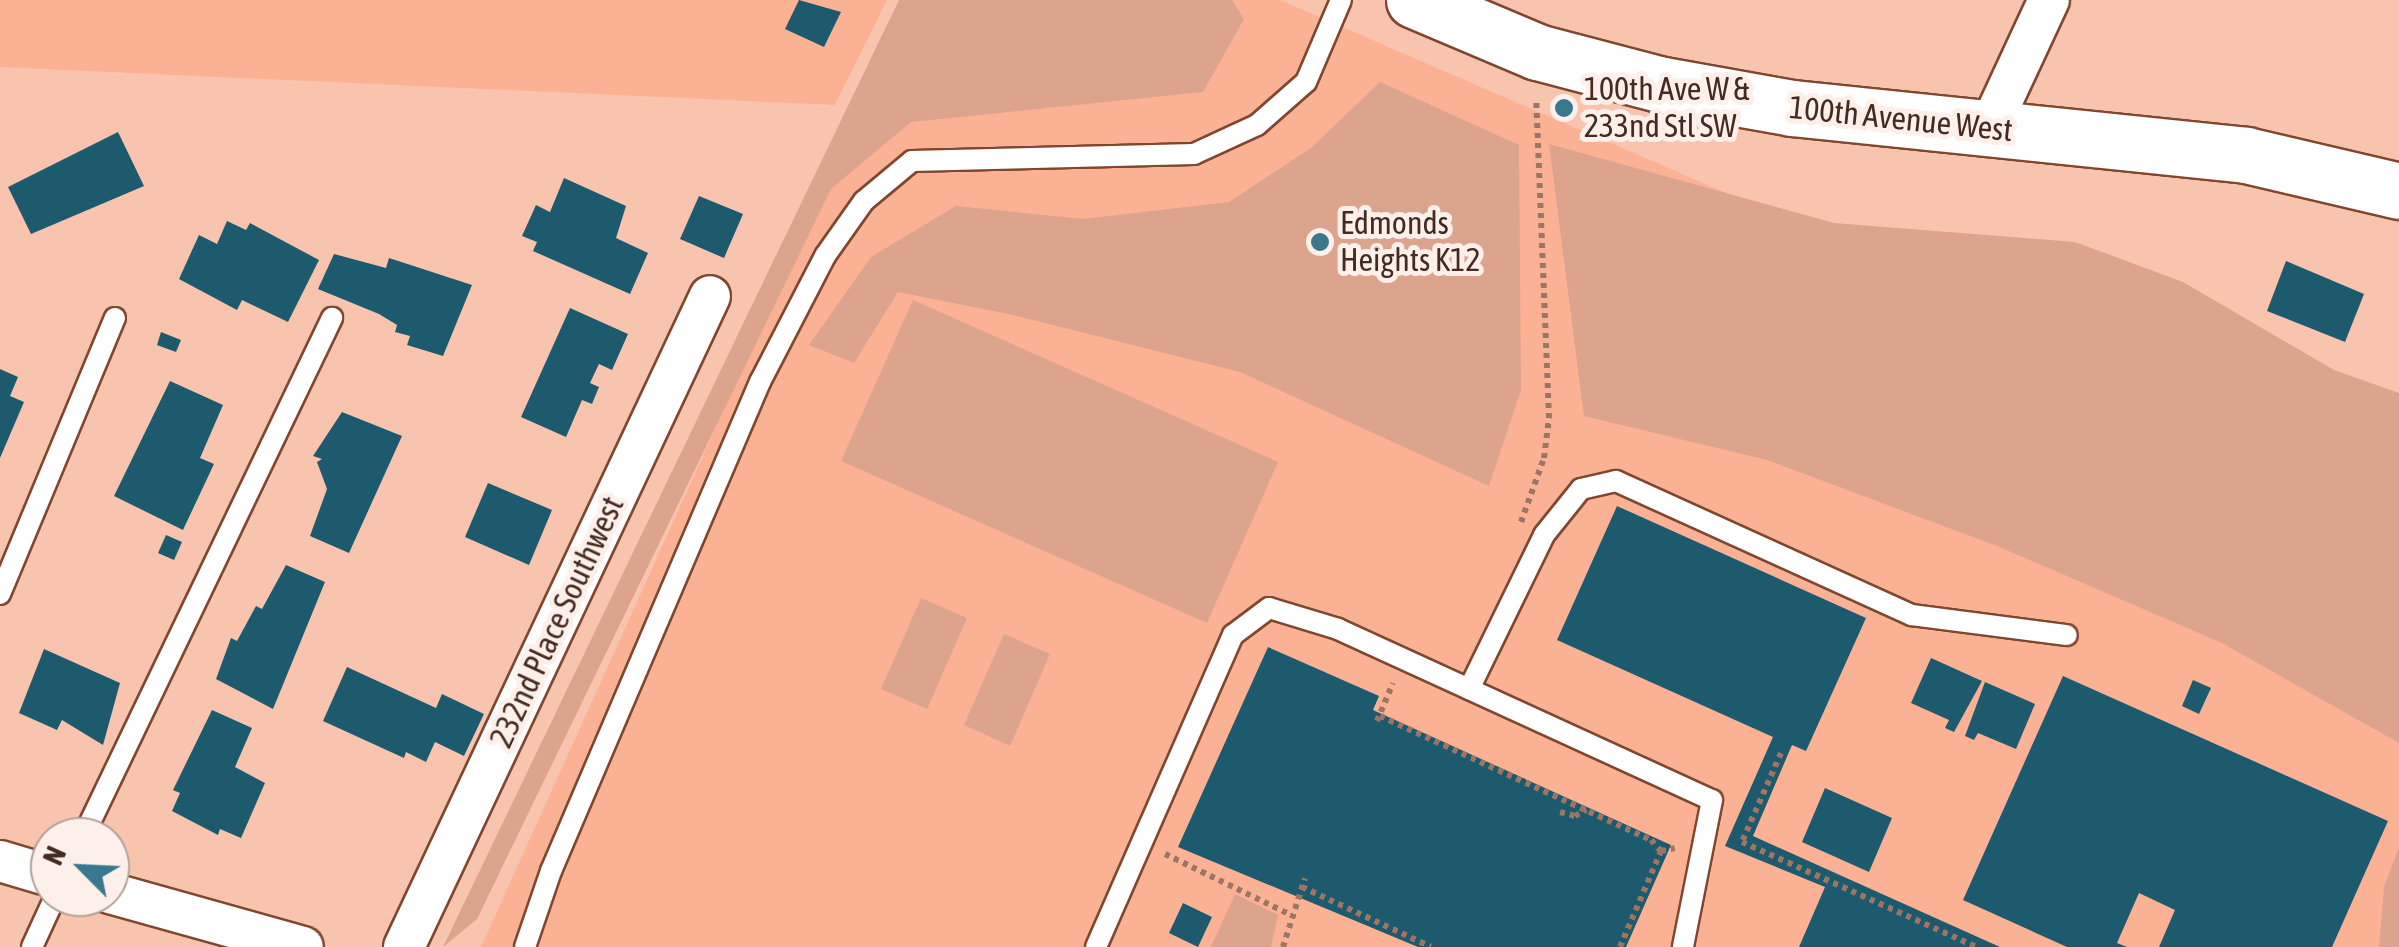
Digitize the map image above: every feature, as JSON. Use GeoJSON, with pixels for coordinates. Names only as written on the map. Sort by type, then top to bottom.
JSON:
{"type":"FeatureCollection","features":[{"type":"Feature","properties":{"kind":"main road","name":"100th Avenue West"},"geometry":{"type":"LineString","coordinates":[[1444,6],[1537,52],[1663,85],[1792,108],[2246,155],[2399,191]]}},
{"type":"Feature","properties":{"kind":"street"},"geometry":{"type":"LineString","coordinates":[[1989,129],[2049,0]]}},
{"type":"Feature","properties":{"kind":"street","name":"232nd Place Southwest"},"geometry":{"type":"LineString","coordinates":[[404,947],[710,296]]}},
{"type":"Feature","properties":{"kind":"street"},"geometry":{"type":"LineString","coordinates":[[0,861],[30,870]]}},
{"type":"Feature","properties":{"kind":"street"},"geometry":{"type":"LineString","coordinates":[[130,900],[232,938],[304,947]]}},
{"type":"Feature","properties":{"kind":"lane"},"geometry":{"type":"LineString","coordinates":[[525,947],[551,872],[760,382],[825,256],[864,201],[912,161],[1194,154],[1257,125],[1306,82],[1340,0]]}},
{"type":"Feature","properties":{"kind":"lane"},"geometry":{"type":"LineString","coordinates":[[0,594],[115,318]]}},
{"type":"Feature","properties":{"kind":"lane"},"geometry":{"type":"LineString","coordinates":[[94,817],[332,318]]}},
{"type":"Feature","properties":{"kind":"lane"},"geometry":{"type":"LineString","coordinates":[[1469,689],[1544,535],[1581,489],[1616,480],[1912,615],[2067,635]]}},
{"type":"Feature","properties":{"kind":"lane"},"geometry":{"type":"LineString","coordinates":[[1096,947],[1233,634],[1268,608],[1338,629],[1712,800],[1683,947]]}},
{"type":"Feature","properties":{"kind":"lane"},"geometry":{"type":"LineString","coordinates":[[32,947],[46,917]]}},
{"type":"Feature","properties":{"kind":"path"},"geometry":{"type":"LineString","coordinates":[[1536,87],[1549,418],[1544,458],[1516,520],[1544,535]]}},
{"type":"Feature","properties":{"kind":"path"},"geometry":{"type":"LineString","coordinates":[[1377,721],[1380,716],[1586,810],[1661,851],[1706,840]]}},
{"type":"Feature","properties":{"kind":"path"},"geometry":{"type":"LineString","coordinates":[[1782,753],[1742,842],[1977,947]]}},
{"type":"Feature","properties":{"kind":"path"},"geometry":{"type":"LineString","coordinates":[[1560,812],[1575,816],[1586,810]]}},
{"type":"Feature","properties":{"kind":"path"},"geometry":{"type":"LineString","coordinates":[[1141,843],[1291,915]]}},
{"type":"Feature","properties":{"kind":"path"},"geometry":{"type":"LineString","coordinates":[[1620,947],[1661,851]]}},
{"type":"Feature","properties":{"kind":"path"},"geometry":{"type":"LineString","coordinates":[[1284,947],[1305,878]]}},
{"type":"Feature","properties":{"kind":"path"},"geometry":{"type":"LineString","coordinates":[[1302,888],[1431,947]]}},
{"type":"Feature","properties":{"kind":"shaded area"},"geometry":{"type":"Polygon","coordinates":[[[0,0],[887,0],[835,105],[0,67],[0,0]]]}},
{"type":"Feature","properties":{"kind":"shaded area"},"geometry":{"type":"Polygon","coordinates":[[[899,0],[1232,0],[1244,19],[1203,92],[911,122],[831,189],[477,919],[443,947],[899,0]]]}},
{"type":"Feature","properties":{"kind":"shaded area","name":"Edmonds Heights K12"},"geometry":{"type":"Polygon","coordinates":[[[909,0],[1280,0],[2399,484],[2399,947],[481,947],[909,0]]]}},
{"type":"Feature","properties":{"kind":"shaded area"},"geometry":{"type":"Polygon","coordinates":[[[1380,82],[1519,145],[1521,390],[1489,486],[1240,372],[1013,315],[898,292],[854,363],[809,345],[871,257],[956,206],[1083,219],[1229,202],[1311,148],[1380,82]]]}},
{"type":"Feature","properties":{"kind":"shaded area"},"geometry":{"type":"Polygon","coordinates":[[[1549,144],[1834,223],[2075,242],[2183,282],[2334,370],[2399,393],[2399,743],[2222,643],[1997,546],[1767,460],[1584,416],[1549,144]]]}},
{"type":"Feature","properties":{"kind":"shaded area"},"geometry":{"type":"Polygon","coordinates":[[[913,300],[1278,462],[1207,623],[841,461],[913,300]]]}},
{"type":"Feature","properties":{"kind":"shaded area"},"geometry":{"type":"Polygon","coordinates":[[[921,598],[967,618],[927,709],[881,689],[921,598]]]}},
{"type":"Feature","properties":{"kind":"shaded area"},"geometry":{"type":"Polygon","coordinates":[[[1004,634],[1050,654],[1010,746],[964,725],[1004,634]]]}},
{"type":"Feature","properties":{"kind":"shaded area"},"geometry":{"type":"Polygon","coordinates":[[[2399,847],[2399,947],[2379,947],[2384,887],[2399,847]]]}},
{"type":"Feature","properties":{"kind":"shaded area"},"geometry":{"type":"Polygon","coordinates":[[[1235,894],[1278,915],[1271,947],[1211,947],[1235,894]]]}},
{"type":"Feature","properties":{"kind":"building"},"geometry":{"type":"Polygon","coordinates":[[[799,0],[841,12],[824,47],[785,29],[799,0]]]}},
{"type":"Feature","properties":{"kind":"building"},"geometry":{"type":"Polygon","coordinates":[[[118,132],[144,186],[31,234],[8,187],[118,132]]]}},
{"type":"Feature","properties":{"kind":"building"},"geometry":{"type":"Polygon","coordinates":[[[564,178],[626,206],[616,238],[648,253],[630,294],[533,251],[537,242],[522,236],[536,205],[550,212],[564,178]]]}},
{"type":"Feature","properties":{"kind":"building"},"geometry":{"type":"Polygon","coordinates":[[[699,196],[743,214],[724,258],[680,239],[699,196]]]}},
{"type":"Feature","properties":{"kind":"building"},"geometry":{"type":"Polygon","coordinates":[[[227,221],[246,230],[250,223],[319,260],[288,322],[242,300],[237,310],[179,279],[199,235],[217,244],[227,221]]]}},
{"type":"Feature","properties":{"kind":"building"},"geometry":{"type":"Polygon","coordinates":[[[334,254],[386,268],[389,258],[472,285],[443,356],[407,345],[410,336],[395,332],[397,325],[318,289],[334,254]]]}},
{"type":"Feature","properties":{"kind":"building"},"geometry":{"type":"Polygon","coordinates":[[[2286,261],[2364,294],[2345,342],[2267,311],[2286,261]]]}},
{"type":"Feature","properties":{"kind":"building"},"geometry":{"type":"Polygon","coordinates":[[[570,308],[628,334],[612,370],[599,364],[590,383],[599,387],[592,404],[582,400],[566,437],[521,417],[570,308]]]}},
{"type":"Feature","properties":{"kind":"building"},"geometry":{"type":"Polygon","coordinates":[[[161,332],[181,340],[176,352],[157,345],[161,332]]]}},
{"type":"Feature","properties":{"kind":"building"},"geometry":{"type":"Polygon","coordinates":[[[0,369],[18,377],[10,396],[24,402],[0,458],[0,369]]]}},
{"type":"Feature","properties":{"kind":"building"},"geometry":{"type":"Polygon","coordinates":[[[170,381],[223,405],[200,458],[214,464],[183,530],[114,496],[170,381]]]}},
{"type":"Feature","properties":{"kind":"building"},"geometry":{"type":"Polygon","coordinates":[[[342,412],[402,436],[349,553],[310,536],[327,489],[317,462],[322,459],[313,456],[342,412]]]}},
{"type":"Feature","properties":{"kind":"building"},"geometry":{"type":"Polygon","coordinates":[[[488,483],[552,510],[529,565],[465,537],[488,483]]]}},
{"type":"Feature","properties":{"kind":"building"},"geometry":{"type":"Polygon","coordinates":[[[1617,506],[1866,618],[1806,751],[1792,745],[1753,836],[2000,947],[1799,947],[1825,887],[1725,846],[1773,737],[1557,640],[1617,506]]]}},
{"type":"Feature","properties":{"kind":"building"},"geometry":{"type":"Polygon","coordinates":[[[166,535],[182,542],[174,560],[158,553],[166,535]]]}},
{"type":"Feature","properties":{"kind":"building"},"geometry":{"type":"Polygon","coordinates":[[[286,565],[325,582],[273,709],[216,679],[231,638],[237,641],[256,606],[262,609],[286,565]]]}},
{"type":"Feature","properties":{"kind":"building"},"geometry":{"type":"Polygon","coordinates":[[[1268,647],[1379,696],[1373,710],[1671,845],[1626,947],[1418,947],[1178,847],[1268,647]]]}},
{"type":"Feature","properties":{"kind":"building"},"geometry":{"type":"Polygon","coordinates":[[[44,649],[120,683],[103,745],[62,720],[57,730],[19,713],[44,649]]]}},
{"type":"Feature","properties":{"kind":"building"},"geometry":{"type":"Polygon","coordinates":[[[1931,658],[1982,681],[1954,732],[1945,728],[1949,720],[1911,703],[1931,658]]]}},
{"type":"Feature","properties":{"kind":"building"},"geometry":{"type":"Polygon","coordinates":[[[347,667],[436,708],[442,694],[484,714],[464,756],[435,742],[426,762],[406,752],[404,758],[323,721],[347,667]]]}},
{"type":"Feature","properties":{"kind":"building"},"geometry":{"type":"Polygon","coordinates":[[[2063,676],[2388,821],[2332,947],[2159,947],[2175,910],[2139,893],[2117,943],[2127,947],[2067,947],[1963,900],[2063,676]]]}},
{"type":"Feature","properties":{"kind":"building"},"geometry":{"type":"Polygon","coordinates":[[[2193,680],[2211,688],[2199,714],[2182,706],[2193,680]]]}},
{"type":"Feature","properties":{"kind":"building"},"geometry":{"type":"Polygon","coordinates":[[[1985,682],[2035,704],[2016,749],[1978,733],[1974,740],[1965,736],[1985,682]]]}},
{"type":"Feature","properties":{"kind":"building"},"geometry":{"type":"Polygon","coordinates":[[[212,710],[252,728],[235,767],[265,783],[241,838],[220,829],[218,835],[172,811],[180,793],[173,790],[212,710]]]}},
{"type":"Feature","properties":{"kind":"building"},"geometry":{"type":"Polygon","coordinates":[[[1825,788],[1892,818],[1869,872],[1802,842],[1825,788]]]}},
{"type":"Feature","properties":{"kind":"building"},"geometry":{"type":"Polygon","coordinates":[[[1183,903],[1212,917],[1198,947],[1169,933],[1183,903]]]}},
{"type":"Feature","properties":{"kind":"place","name":"100th Ave W & 233nd Stl SW"},"geometry":{"type":"Point","coordinates":[1564,108]}},
{"type":"Feature","properties":{"kind":"place","name":"Edmonds Heights K12"},"geometry":{"type":"Point","coordinates":[1320,242]}}]}
